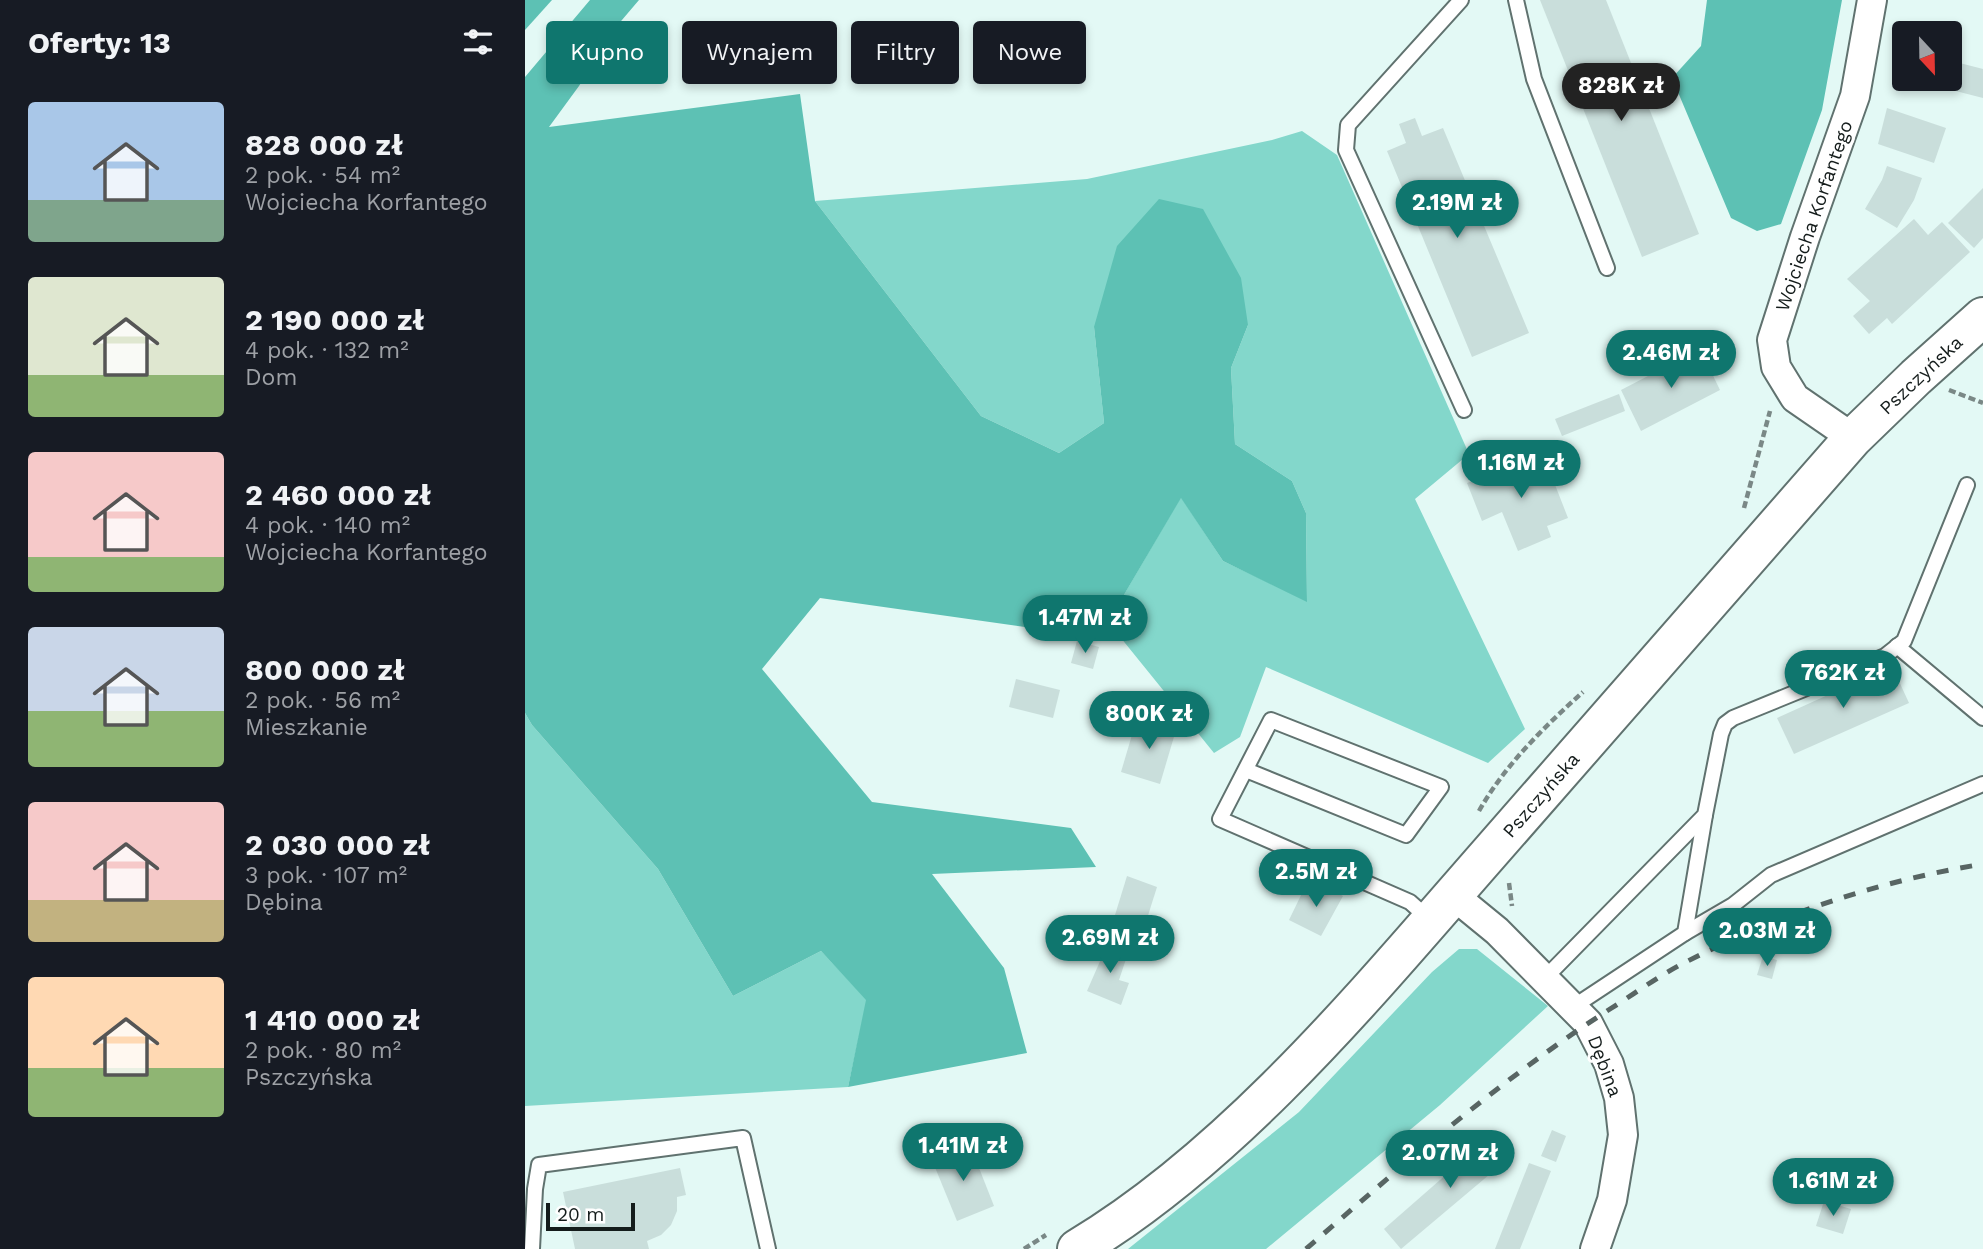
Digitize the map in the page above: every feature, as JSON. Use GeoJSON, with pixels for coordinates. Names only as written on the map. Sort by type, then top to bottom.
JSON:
{"type":"FeatureCollection","features":[{"type":"Feature","properties":{"kind":"main road","name":"Pszczyńska"},"geometry":{"type":"LineString","coordinates":[[1077,1249],[1160,1191],[1225,1136],[1296,1068],[1442,908],[1853,438],[1983,317]]}},
{"type":"Feature","properties":{"kind":"street","name":"Wojciecha Korfantego"},"geometry":{"type":"LineString","coordinates":[[1853,438],[1795,398],[1776,367],[1772,340],[1805,237],[1856,96],[1872,0]]}},
{"type":"Feature","properties":{"kind":"street","name":"Dębina"},"geometry":{"type":"LineString","coordinates":[[1442,908],[1497,931],[1588,1023],[1609,1064],[1619,1098],[1623,1135],[1612,1200],[1595,1249]]}},
{"type":"Feature","properties":{"kind":"lane"},"geometry":{"type":"LineString","coordinates":[[1461,0],[1348,125],[1346,150],[1464,410]]}},
{"type":"Feature","properties":{"kind":"lane"},"geometry":{"type":"LineString","coordinates":[[1516,0],[1534,79],[1607,268]]}},
{"type":"Feature","properties":{"kind":"lane"},"geometry":{"type":"LineString","coordinates":[[1685,933],[1705,815],[1725,724],[1733,718],[1885,656],[1904,642],[1967,485]]}},
{"type":"Feature","properties":{"kind":"lane"},"geometry":{"type":"LineString","coordinates":[[1897,646],[1983,718]]}},
{"type":"Feature","properties":{"kind":"lane"},"geometry":{"type":"LineString","coordinates":[[1246,770],[1406,835],[1441,787],[1271,720],[1220,819],[1410,902],[1442,908]]}},
{"type":"Feature","properties":{"kind":"lane"},"geometry":{"type":"LineString","coordinates":[[1573,1007],[1685,933],[1733,905],[1771,875],[1983,784]]}},
{"type":"Feature","properties":{"kind":"lane"},"geometry":{"type":"LineString","coordinates":[[1545,978],[1705,815]]}},
{"type":"Feature","properties":{"kind":"lane"},"geometry":{"type":"LineString","coordinates":[[532,1249],[539,1165],[743,1138],[763,1246]]}},
{"type":"Feature","properties":{"kind":"green space"},"geometry":{"type":"Polygon","coordinates":[[[525,0],[552,0],[525,30],[525,0]]]}},
{"type":"Feature","properties":{"kind":"green space"},"geometry":{"type":"Polygon","coordinates":[[[590,0],[639,0],[621,21],[572,21],[590,0]]]}},
{"type":"Feature","properties":{"kind":"green space"},"geometry":{"type":"Polygon","coordinates":[[[1707,0],[1842,0],[1822,110],[1781,224],[1757,231],[1731,218],[1672,78],[1701,46],[1707,0]]]}},
{"type":"Feature","properties":{"kind":"green space"},"geometry":{"type":"Polygon","coordinates":[[[546,52],[546,84],[580,84],[549,127],[800,94],[815,201],[981,416],[1059,453],[1104,423],[1094,327],[1117,246],[1159,199],[1203,209],[1241,278],[1248,325],[1231,368],[1235,444],[1292,481],[1306,513],[1307,602],[1223,561],[1181,498],[1108,622],[1025,627],[820,598],[762,669],[872,802],[1071,828],[1096,867],[932,874],[1004,968],[1027,1053],[848,1087],[866,1000],[821,951],[733,996],[658,869],[532,725],[525,713],[525,77],[546,52]]]}},
{"type":"Feature","properties":{"kind":"green space"},"geometry":{"type":"Polygon","coordinates":[[[1302,131],[1337,155],[1469,454],[1415,499],[1525,729],[1488,763],[1266,667],[1240,737],[1214,753],[1108,622],[1181,497],[1223,561],[1307,601],[1306,513],[1292,481],[1235,444],[1231,368],[1248,325],[1094,327],[1104,423],[1059,453],[981,416],[815,201],[1087,179],[1272,140],[1302,131]]]}},
{"type":"Feature","properties":{"kind":"green space"},"geometry":{"type":"Polygon","coordinates":[[[525,713],[532,725],[658,869],[733,996],[821,951],[867,1000],[848,1087],[525,1106],[525,713]]]}},
{"type":"Feature","properties":{"kind":"green space"},"geometry":{"type":"Polygon","coordinates":[[[1459,949],[1477,949],[1548,1006],[1440,1105],[1266,1249],[1128,1249],[1299,1112],[1432,972],[1459,949]]]}},
{"type":"Feature","properties":{"kind":"building"},"geometry":{"type":"Polygon","coordinates":[[[1540,0],[1606,0],[1699,234],[1642,257],[1540,0]]]}},
{"type":"Feature","properties":{"kind":"building"},"geometry":{"type":"Polygon","coordinates":[[[1962,64],[1983,69],[1983,98],[1956,91],[1962,91],[1962,64]]]}},
{"type":"Feature","properties":{"kind":"building"},"geometry":{"type":"Polygon","coordinates":[[[1887,108],[1946,128],[1934,163],[1878,144],[1887,108]]]}},
{"type":"Feature","properties":{"kind":"building"},"geometry":{"type":"Polygon","coordinates":[[[1415,118],[1422,136],[1443,128],[1529,333],[1472,357],[1387,151],[1406,143],[1399,124],[1415,118]]]}},
{"type":"Feature","properties":{"kind":"building"},"geometry":{"type":"Polygon","coordinates":[[[1887,166],[1922,178],[1914,200],[1897,228],[1865,209],[1887,166]]]}},
{"type":"Feature","properties":{"kind":"building"},"geometry":{"type":"Polygon","coordinates":[[[1983,188],[1983,238],[1974,248],[1948,223],[1983,188]]]}},
{"type":"Feature","properties":{"kind":"building"},"geometry":{"type":"Polygon","coordinates":[[[1914,219],[1928,235],[1942,222],[1970,252],[1892,324],[1887,318],[1869,334],[1853,316],[1870,301],[1847,279],[1914,219]]]}},
{"type":"Feature","properties":{"kind":"building"},"geometry":{"type":"Polygon","coordinates":[[[1700,349],[1720,390],[1641,431],[1621,390],[1700,349]]]}},
{"type":"Feature","properties":{"kind":"building"},"geometry":{"type":"Polygon","coordinates":[[[1619,394],[1625,411],[1562,436],[1555,419],[1619,394]]]}},
{"type":"Feature","properties":{"kind":"building"},"geometry":{"type":"Polygon","coordinates":[[[1543,454],[1568,518],[1547,526],[1551,537],[1518,551],[1502,512],[1482,521],[1467,483],[1543,454]]]}},
{"type":"Feature","properties":{"kind":"building"},"geometry":{"type":"Polygon","coordinates":[[[1077,641],[1099,647],[1093,669],[1071,663],[1077,641]]]}},
{"type":"Feature","properties":{"kind":"building"},"geometry":{"type":"Polygon","coordinates":[[[1892,666],[1909,703],[1794,754],[1777,718],[1892,666]]]}},
{"type":"Feature","properties":{"kind":"building"},"geometry":{"type":"Polygon","coordinates":[[[1016,679],[1060,690],[1053,718],[1009,707],[1016,679]]]}},
{"type":"Feature","properties":{"kind":"building"},"geometry":{"type":"Polygon","coordinates":[[[1137,718],[1176,730],[1160,784],[1121,772],[1137,718]]]}},
{"type":"Feature","properties":{"kind":"building"},"geometry":{"type":"Polygon","coordinates":[[[1127,876],[1157,887],[1145,925],[1115,915],[1127,876]]]}},
{"type":"Feature","properties":{"kind":"building"},"geometry":{"type":"Polygon","coordinates":[[[1321,884],[1343,896],[1321,936],[1289,920],[1304,889],[1316,894],[1321,884]]]}},
{"type":"Feature","properties":{"kind":"building"},"geometry":{"type":"Polygon","coordinates":[[[1108,943],[1129,950],[1119,980],[1129,983],[1121,1005],[1087,991],[1108,943]]]}},
{"type":"Feature","properties":{"kind":"building"},"geometry":{"type":"Polygon","coordinates":[[[1763,956],[1777,960],[1772,979],[1757,975],[1763,956]]]}},
{"type":"Feature","properties":{"kind":"building"},"geometry":{"type":"Polygon","coordinates":[[[1552,1130],[1566,1136],[1556,1162],[1541,1156],[1552,1130]]]}},
{"type":"Feature","properties":{"kind":"building"},"geometry":{"type":"Polygon","coordinates":[[[1496,1131],[1515,1153],[1401,1249],[1384,1229],[1496,1131]]]}},
{"type":"Feature","properties":{"kind":"building"},"geometry":{"type":"Polygon","coordinates":[[[970,1145],[994,1206],[957,1221],[932,1160],[970,1145]]]}},
{"type":"Feature","properties":{"kind":"building"},"geometry":{"type":"Polygon","coordinates":[[[1529,1163],[1551,1171],[1520,1249],[1495,1249],[1529,1163]]]}},
{"type":"Feature","properties":{"kind":"building"},"geometry":{"type":"Polygon","coordinates":[[[680,1168],[686,1195],[677,1197],[677,1211],[671,1225],[661,1235],[647,1241],[649,1249],[575,1249],[563,1192],[680,1168]]]}},
{"type":"Feature","properties":{"kind":"building"},"geometry":{"type":"Polygon","coordinates":[[[1824,1201],[1851,1209],[1843,1234],[1816,1226],[1824,1201]]]}},
{"type":"Feature","properties":{"kind":"railway"},"geometry":{"type":"LineString","coordinates":[[1306,1249],[1417,1154],[1530,1064],[1673,969],[1754,930],[1829,902],[1905,880],[1983,864]]}}]}
